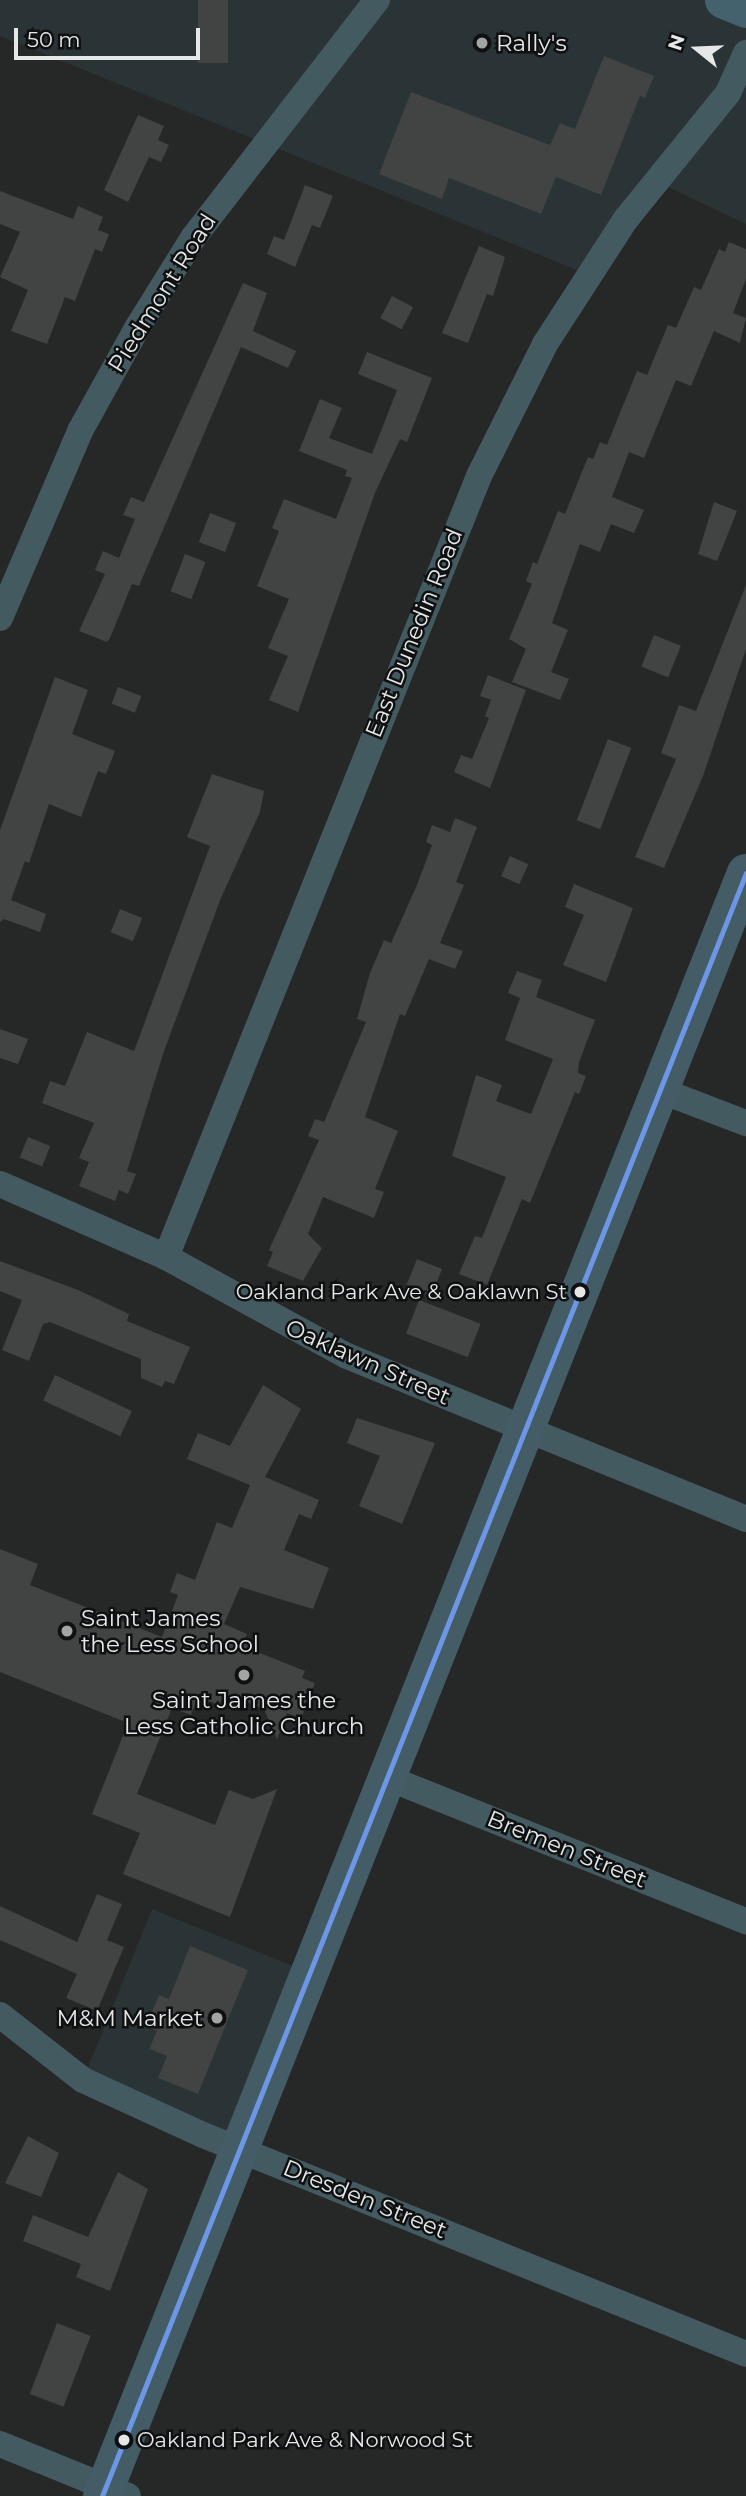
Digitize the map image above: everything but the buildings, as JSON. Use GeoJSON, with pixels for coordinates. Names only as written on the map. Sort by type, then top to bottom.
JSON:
{"type":"FeatureCollection","features":[{"type":"Feature","properties":{"kind":"main road"},"geometry":{"type":"LineString","coordinates":[[724,0],[746,9]]}},
{"type":"Feature","properties":{"kind":"main road"},"geometry":{"type":"LineString","coordinates":[[112,2493],[241,2150],[746,873]]}},
{"type":"Feature","properties":{"kind":"street","name":"Piedmont Road"},"geometry":{"type":"LineString","coordinates":[[0,618],[80,430],[144,316],[193,238],[377,0]]}},
{"type":"Feature","properties":{"kind":"street","name":"East Dunedin Road"},"geometry":{"type":"LineString","coordinates":[[166,1257],[479,476],[545,344],[626,219],[728,93],[746,53]]}},
{"type":"Feature","properties":{"kind":"street"},"geometry":{"type":"LineString","coordinates":[[662,1091],[746,1123]]}},
{"type":"Feature","properties":{"kind":"street","name":"Oaklawn Street"},"geometry":{"type":"LineString","coordinates":[[0,1184],[166,1257],[337,1351],[746,1519]]}},
{"type":"Feature","properties":{"kind":"street","name":"Bremen Street"},"geometry":{"type":"LineString","coordinates":[[388,1778],[746,1921]]}},
{"type":"Feature","properties":{"kind":"street","name":"Dresden Street"},"geometry":{"type":"LineString","coordinates":[[0,2015],[83,2080],[241,2150],[746,2354]]}},
{"type":"Feature","properties":{"kind":"street"},"geometry":{"type":"LineString","coordinates":[[0,2444],[112,2493]]}},
{"type":"Feature","properties":{"kind":"shaded area"},"geometry":{"type":"Polygon","coordinates":[[[0,0],[746,0],[746,224],[653,180],[582,272],[0,36],[0,0]]]}},
{"type":"Feature","properties":{"kind":"shaded area"},"geometry":{"type":"Polygon","coordinates":[[[152,1909],[307,1972],[236,2147],[81,2084],[152,1909]]]}},
{"type":"Feature","properties":{"kind":"transit line"},"geometry":{"type":"LineString","coordinates":[[102,2496],[746,873]]}},
{"type":"Feature","properties":{"kind":"place","name":"Rally's"},"geometry":{"type":"Point","coordinates":[482,43]}},
{"type":"Feature","properties":{"kind":"place","name":"Oakland Park Ave & Oaklawn St"},"geometry":{"type":"Point","coordinates":[580,1292]}},
{"type":"Feature","properties":{"kind":"place","name":"Saint James the Less School"},"geometry":{"type":"Point","coordinates":[67,1631]}},
{"type":"Feature","properties":{"kind":"place","name":"Saint James the Less Catholic Church"},"geometry":{"type":"Point","coordinates":[244,1675]}},
{"type":"Feature","properties":{"kind":"place","name":"M&M Market"},"geometry":{"type":"Point","coordinates":[217,2018]}},
{"type":"Feature","properties":{"kind":"place","name":"Oakland Park Ave & Norwood St"},"geometry":{"type":"Point","coordinates":[124,2440]}}]}
